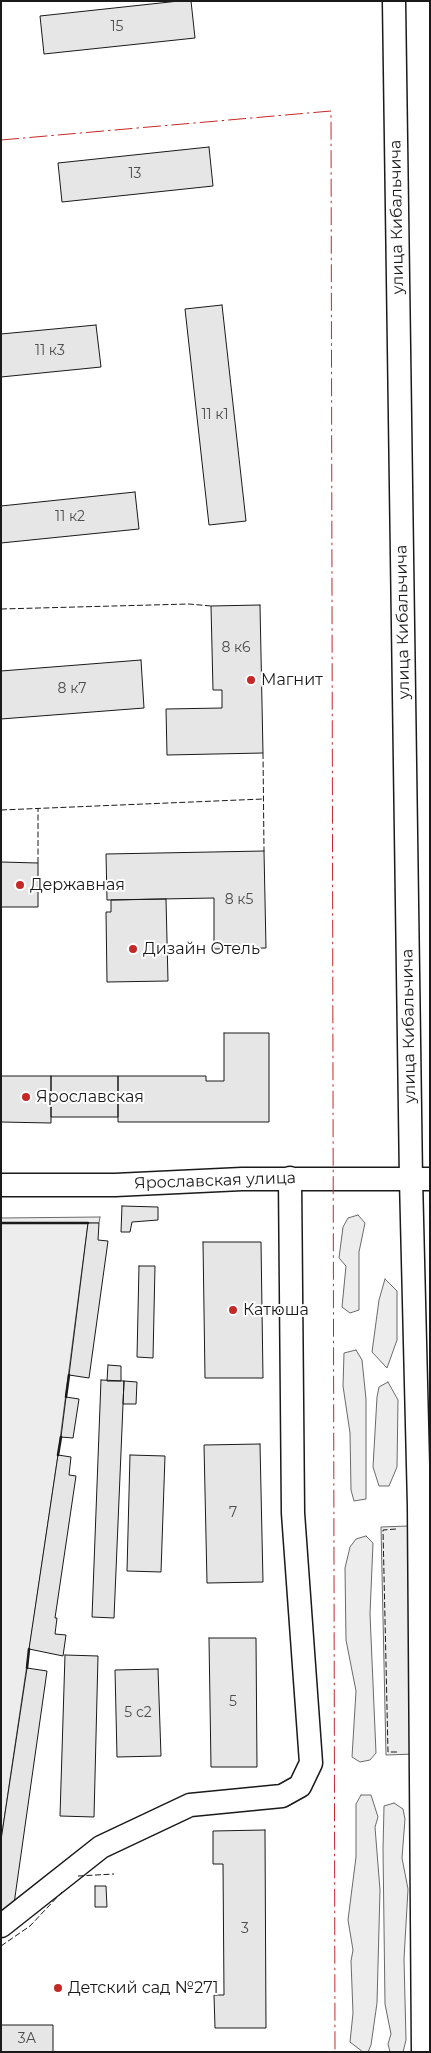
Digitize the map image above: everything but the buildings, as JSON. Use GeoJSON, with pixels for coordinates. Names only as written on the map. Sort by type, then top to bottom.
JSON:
{"type":"FeatureCollection","features":[{"type":"Feature","properties":{"kind":"street","name":"улица Кибальчича"},"geometry":{"type":"LineString","coordinates":[[394,1],[420,1179],[419,1506],[423,2052]]}},
{"type":"Feature","properties":{"kind":"street","name":"Ярославская улица"},"geometry":{"type":"LineString","coordinates":[[1,1185],[115,1185],[290,1178],[420,1179]]}},
{"type":"Feature","properties":{"kind":"street"},"geometry":{"type":"LineString","coordinates":[[1,1926],[101,1847],[190,1805],[282,1796],[300,1786],[311,1763],[293,1513],[290,1178]]}},
{"type":"Feature","properties":{"kind":"shaded area"},"geometry":{"type":"Polygon","coordinates":[[[358,1215],[365,1223],[359,1252],[359,1310],[350,1313],[342,1307],[346,1266],[339,1258],[343,1227],[348,1218],[358,1215]]]}},
{"type":"Feature","properties":{"kind":"shaded area"},"geometry":{"type":"Polygon","coordinates":[[[100,1217],[99,1223],[88,1223],[58,1455],[1,1840],[1,1218],[100,1217]]]}},
{"type":"Feature","properties":{"kind":"shaded area"},"geometry":{"type":"Polygon","coordinates":[[[385,1279],[397,1291],[397,1340],[387,1368],[372,1352],[379,1300],[385,1279]]]}},
{"type":"Feature","properties":{"kind":"shaded area"},"geometry":{"type":"Polygon","coordinates":[[[356,1350],[362,1360],[366,1399],[366,1499],[354,1501],[351,1490],[350,1433],[343,1386],[344,1353],[356,1350]]]}},
{"type":"Feature","properties":{"kind":"shaded area"},"geometry":{"type":"Polygon","coordinates":[[[388,1382],[398,1400],[397,1467],[389,1486],[379,1486],[373,1467],[377,1397],[379,1387],[388,1382]]]}},
{"type":"Feature","properties":{"kind":"shaded area"},"geometry":{"type":"Polygon","coordinates":[[[409,1526],[415,1754],[386,1755],[381,1527],[409,1526]]]}},
{"type":"Feature","properties":{"kind":"shaded area"},"geometry":{"type":"Polygon","coordinates":[[[366,1536],[373,1543],[370,1614],[376,1753],[370,1760],[360,1762],[352,1757],[356,1691],[346,1640],[345,1568],[350,1547],[356,1539],[366,1536]]]}},
{"type":"Feature","properties":{"kind":"shaded area"},"geometry":{"type":"Polygon","coordinates":[[[361,1795],[371,1795],[378,1817],[375,1827],[380,1890],[377,2003],[371,2045],[368,2052],[363,2052],[350,2042],[353,2013],[351,1961],[353,1950],[348,1920],[356,1857],[356,1804],[361,1795]]]}},
{"type":"Feature","properties":{"kind":"shaded area"},"geometry":{"type":"Polygon","coordinates":[[[394,1803],[403,1809],[405,1819],[402,1858],[408,1889],[404,1959],[406,2040],[403,2052],[390,2052],[388,2044],[391,2034],[385,2004],[384,1806],[394,1803]]]}},
{"type":"Feature","properties":{"kind":"fence"},"geometry":{"type":"LineString","coordinates":[[1,609],[189,604],[211,606]]}},
{"type":"Feature","properties":{"kind":"fence"},"geometry":{"type":"LineString","coordinates":[[263,753],[264,851]]}},
{"type":"Feature","properties":{"kind":"fence"},"geometry":{"type":"LineString","coordinates":[[1,810],[263,799]]}},
{"type":"Feature","properties":{"kind":"fence"},"geometry":{"type":"LineString","coordinates":[[38,808],[38,863]]}},
{"type":"Feature","properties":{"kind":"fence"},"geometry":{"type":"LineString","coordinates":[[396,1529],[383,1530],[388,1752],[397,1752]]}},
{"type":"Feature","properties":{"kind":"fence"},"geometry":{"type":"LineString","coordinates":[[78,1876],[114,1874]]}},
{"type":"Feature","properties":{"kind":"fence"},"geometry":{"type":"LineString","coordinates":[[1,1946],[30,1926],[62,1892]]}},
{"type":"Feature","properties":{"kind":"wall"},"geometry":{"type":"LineString","coordinates":[[1,1223],[88,1223]]}},
{"type":"Feature","properties":{"kind":"wall"},"geometry":{"type":"LineString","coordinates":[[66,1397],[69,1375]]}},
{"type":"Feature","properties":{"kind":"wall"},"geometry":{"type":"LineString","coordinates":[[58,1455],[61,1437]]}},
{"type":"Feature","properties":{"kind":"wall"},"geometry":{"type":"LineString","coordinates":[[27,1668],[29,1649]]}},
{"type":"Feature","properties":{"kind":"power"},"geometry":{"type":"LineString","coordinates":[[1,140],[331,111],[335,2052]]}},
{"type":"Feature","properties":{"kind":"place","name":"Магнит"},"geometry":{"type":"Point","coordinates":[251,680]}},
{"type":"Feature","properties":{"kind":"place","name":"Державная"},"geometry":{"type":"Point","coordinates":[20,885]}},
{"type":"Feature","properties":{"kind":"place","name":"Дизайн Отель"},"geometry":{"type":"Point","coordinates":[133,949]}},
{"type":"Feature","properties":{"kind":"place","name":"Ярославская"},"geometry":{"type":"Point","coordinates":[26,1097]}},
{"type":"Feature","properties":{"kind":"place","name":"Катюша"},"geometry":{"type":"Point","coordinates":[233,1310]}},
{"type":"Feature","properties":{"kind":"place","name":"Детский сад №271"},"geometry":{"type":"Point","coordinates":[58,1988]}}]}
